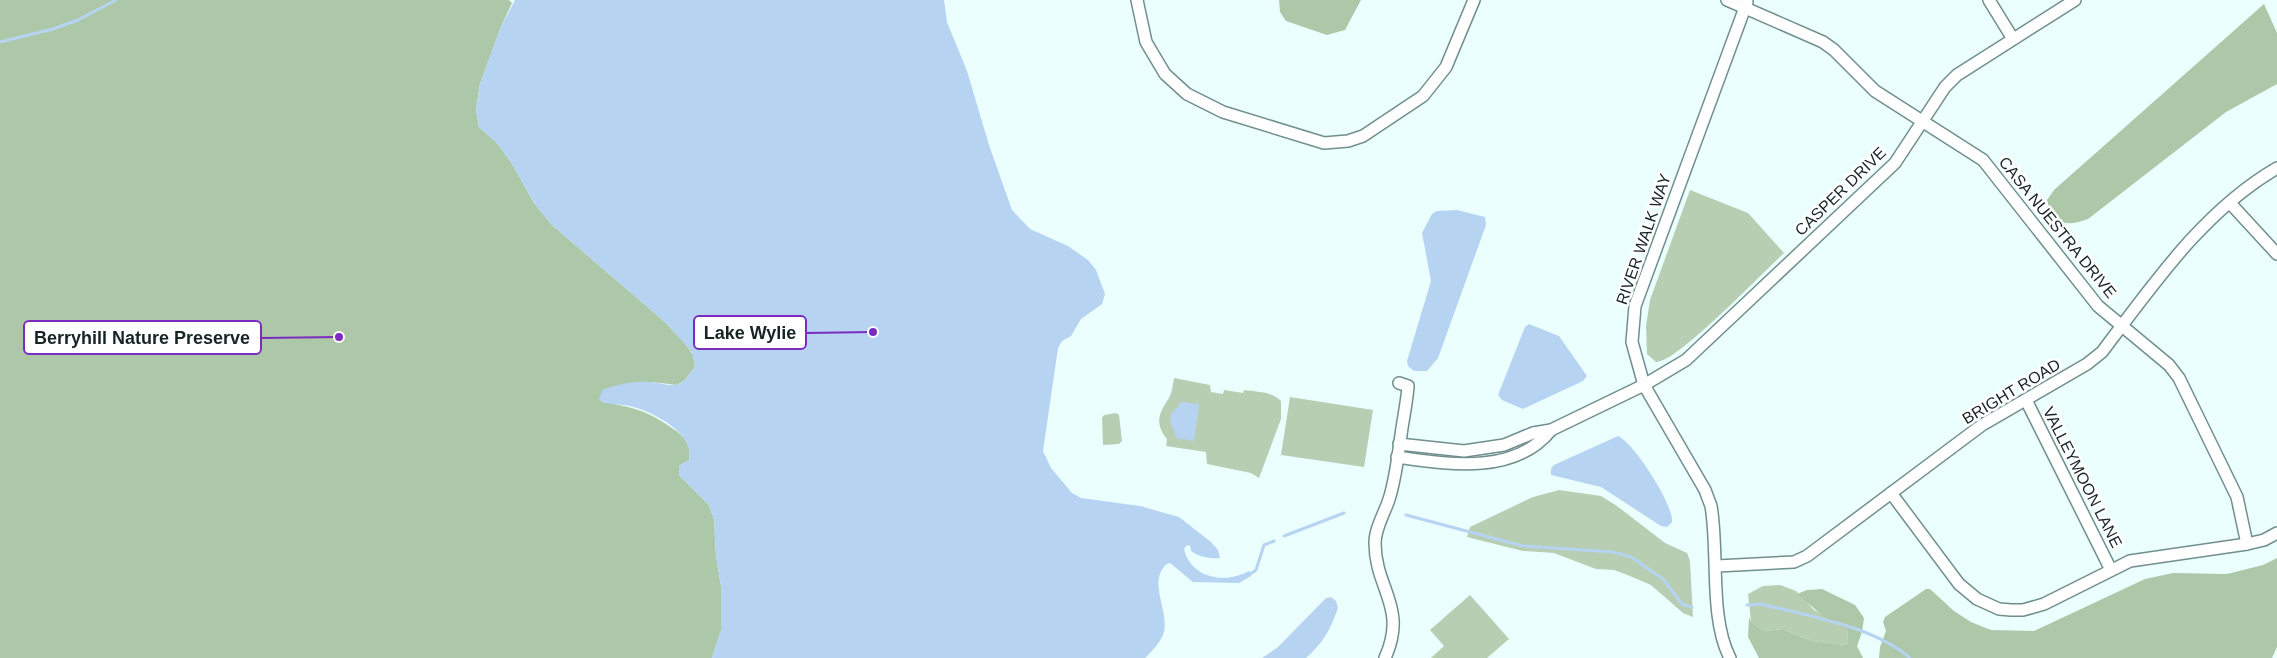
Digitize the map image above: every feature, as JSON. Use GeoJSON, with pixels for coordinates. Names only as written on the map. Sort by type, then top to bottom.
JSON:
{"type":"FeatureCollection","features":[{"type":"Feature","properties":{"kind":"street"},"geometry":{"type":"LineString","coordinates":[[1136,0],[1146,42],[1165,74],[1187,94],[1209,107],[1241,118],[1277,130],[1331,143],[1348,142],[1363,136],[1423,96],[1446,67],[1474,0]]}},
{"type":"Feature","properties":{"kind":"street","name":"CASA NUESTRA DRIVE"},"geometry":{"type":"LineString","coordinates":[[1727,0],[1746,3],[1828,45],[1865,82],[1982,160],[2098,306],[2169,365],[2179,378],[2237,497],[2247,544]]}},
{"type":"Feature","properties":{"kind":"street"},"geometry":{"type":"LineString","coordinates":[[1989,0],[2013,40]]}},
{"type":"Feature","properties":{"kind":"street","name":"CASPER DRIVE"},"geometry":{"type":"LineString","coordinates":[[1551,430],[1644,385],[1686,360],[1895,163],[1922,121],[1957,75],[2076,0]]}},
{"type":"Feature","properties":{"kind":"street","name":"RIVER WALK WAY"},"geometry":{"type":"LineString","coordinates":[[1730,658],[1724,644],[1719,616],[1713,518],[1705,490],[1644,385],[1632,342],[1635,306],[1746,3]]}},
{"type":"Feature","properties":{"kind":"street","name":"BRIGHT ROAD"},"geometry":{"type":"LineString","coordinates":[[1716,566],[1794,562],[1807,556],[1982,424],[2087,364],[2102,352],[2192,237],[2256,180],[2277,168]]}},
{"type":"Feature","properties":{"kind":"street"},"geometry":{"type":"LineString","coordinates":[[2230,203],[2277,254]]}},
{"type":"Feature","properties":{"kind":"street"},"geometry":{"type":"LineString","coordinates":[[1385,658],[1392,637],[1394,623],[1391,603],[1378,562],[1375,541],[1392,490],[1408,387],[1407,384],[1399,383]]}},
{"type":"Feature","properties":{"kind":"street","name":"VALLEYMOON LANE"},"geometry":{"type":"LineString","coordinates":[[2026,400],[2111,570]]}},
{"type":"Feature","properties":{"kind":"street"},"geometry":{"type":"LineString","coordinates":[[1399,444],[1451,451],[1474,450],[1504,445],[1533,433],[1551,430]]}},
{"type":"Feature","properties":{"kind":"street"},"geometry":{"type":"LineString","coordinates":[[1397,457],[1460,465],[1493,462],[1526,449],[1543,438],[1551,430]]}},
{"type":"Feature","properties":{"kind":"street"},"geometry":{"type":"LineString","coordinates":[[1891,493],[1959,584],[1977,599],[1993,607],[2011,610],[2034,608],[2130,561],[2247,544],[2264,540],[2277,533]]}},
{"type":"Feature","properties":{"kind":"green space"},"geometry":{"type":"Polygon","coordinates":[[[0,0],[509,0],[512,3],[480,84],[476,110],[479,127],[497,143],[511,162],[534,203],[552,225],[665,322],[693,355],[695,367],[685,380],[677,385],[652,382],[602,402],[632,408],[648,414],[675,430],[687,443],[690,455],[689,460],[679,466],[679,475],[709,505],[714,519],[716,556],[721,586],[721,630],[712,658],[0,658],[0,0]]]}},
{"type":"Feature","properties":{"kind":"green space"},"geometry":{"type":"Polygon","coordinates":[[[1279,0],[1361,0],[1345,30],[1327,35],[1286,21],[1280,12],[1279,0]]]}},
{"type":"Feature","properties":{"kind":"green space"},"geometry":{"type":"Polygon","coordinates":[[[2264,4],[2277,33],[2277,84],[2226,112],[2088,219],[2067,223],[2057,219],[2049,208],[2047,200],[2054,190],[2264,4]]]}},
{"type":"Feature","properties":{"kind":"green space"},"geometry":{"type":"Polygon","coordinates":[[[1690,190],[1748,213],[1784,253],[1700,333],[1667,358],[1656,362],[1647,354],[1646,326],[1650,300],[1690,190]]]}},
{"type":"Feature","properties":{"kind":"green space"},"geometry":{"type":"Polygon","coordinates":[[[1174,378],[1210,385],[1211,392],[1223,394],[1224,390],[1243,393],[1244,390],[1273,395],[1281,401],[1281,419],[1259,478],[1251,473],[1207,464],[1206,452],[1166,446],[1167,439],[1160,428],[1159,418],[1171,394],[1174,378]]]}},
{"type":"Feature","properties":{"kind":"green space"},"geometry":{"type":"Polygon","coordinates":[[[1290,397],[1373,410],[1364,467],[1281,455],[1290,397]]]}},
{"type":"Feature","properties":{"kind":"green space"},"geometry":{"type":"Polygon","coordinates":[[[1116,413],[1119,415],[1122,441],[1119,444],[1103,445],[1102,418],[1104,415],[1116,413]]]}},
{"type":"Feature","properties":{"kind":"green space"},"geometry":{"type":"Polygon","coordinates":[[[1559,490],[1601,496],[1665,543],[1687,553],[1690,561],[1693,617],[1683,613],[1651,585],[1614,570],[1596,569],[1554,553],[1523,551],[1467,537],[1470,527],[1533,497],[1559,490]]]}},
{"type":"Feature","properties":{"kind":"green space"},"geometry":{"type":"Polygon","coordinates":[[[2277,558],[2277,647],[2272,658],[1879,658],[1880,647],[1886,631],[1883,622],[1885,617],[1926,589],[1930,589],[1954,611],[1971,622],[1991,630],[2034,631],[2145,579],[2173,573],[2227,574],[2263,565],[2277,558]]]}},
{"type":"Feature","properties":{"kind":"green space"},"geometry":{"type":"Polygon","coordinates":[[[1780,585],[1796,591],[1814,610],[1825,616],[1830,622],[1847,627],[1848,642],[1846,645],[1812,641],[1782,629],[1764,631],[1751,622],[1748,594],[1763,586],[1780,585]]]}},
{"type":"Feature","properties":{"kind":"green space"},"geometry":{"type":"Polygon","coordinates":[[[1822,589],[1855,605],[1864,618],[1857,646],[1863,658],[1759,658],[1748,637],[1749,617],[1751,622],[1764,631],[1782,629],[1812,641],[1846,645],[1848,642],[1847,628],[1830,622],[1797,594],[1807,590],[1822,589]]]}},
{"type":"Feature","properties":{"kind":"green space"},"geometry":{"type":"Polygon","coordinates":[[[1470,595],[1509,639],[1487,658],[1431,658],[1444,646],[1430,630],[1470,595]]]}},
{"type":"Feature","properties":{"kind":"water"},"geometry":{"type":"Polygon","coordinates":[[[515,0],[944,0],[947,22],[967,71],[989,145],[1012,210],[1030,229],[1068,246],[1088,260],[1096,270],[1105,294],[1102,304],[1081,319],[1071,336],[1062,341],[1058,348],[1043,451],[1051,468],[1072,493],[1081,498],[1140,506],[1179,517],[1211,542],[1218,550],[1220,558],[1209,558],[1191,551],[1190,545],[1186,546],[1184,549],[1188,559],[1202,573],[1220,578],[1240,575],[1249,571],[1252,573],[1251,576],[1239,583],[1193,582],[1170,563],[1167,564],[1161,571],[1159,579],[1165,623],[1164,632],[1159,643],[1145,658],[712,658],[721,630],[721,586],[716,556],[714,519],[709,505],[679,475],[679,466],[689,460],[689,450],[686,441],[679,432],[660,418],[630,406],[610,404],[599,400],[602,390],[627,383],[655,382],[669,385],[679,384],[695,367],[693,355],[665,322],[552,225],[534,203],[511,162],[497,143],[479,127],[476,110],[480,84],[501,27],[515,0]]]}},
{"type":"Feature","properties":{"kind":"water"},"geometry":{"type":"Polygon","coordinates":[[[1457,210],[1485,217],[1486,225],[1438,358],[1427,371],[1414,371],[1408,366],[1407,361],[1431,281],[1422,233],[1432,214],[1437,211],[1457,210]]]}},
{"type":"Feature","properties":{"kind":"water"},"geometry":{"type":"Polygon","coordinates":[[[1529,324],[1559,336],[1587,376],[1583,381],[1523,409],[1502,400],[1498,395],[1525,327],[1529,324]]]}},
{"type":"Feature","properties":{"kind":"water"},"geometry":{"type":"Polygon","coordinates":[[[1181,402],[1199,404],[1194,441],[1176,438],[1171,425],[1171,415],[1181,402]]]}},
{"type":"Feature","properties":{"kind":"water"},"geometry":{"type":"Polygon","coordinates":[[[1618,436],[1625,441],[1643,462],[1667,502],[1672,522],[1667,527],[1661,526],[1601,487],[1551,475],[1551,469],[1554,465],[1618,436]]]}},
{"type":"Feature","properties":{"kind":"water"},"geometry":{"type":"Polygon","coordinates":[[[1331,597],[1336,601],[1338,608],[1335,616],[1322,641],[1306,658],[1262,658],[1278,647],[1326,598],[1331,597]]]}},
{"type":"Feature","properties":{"kind":"waterway"},"geometry":{"type":"LineString","coordinates":[[0,42],[53,29],[78,20],[116,0]]}},
{"type":"Feature","properties":{"kind":"waterway"},"geometry":{"type":"LineString","coordinates":[[1284,536],[1344,513]]}},
{"type":"Feature","properties":{"kind":"waterway"},"geometry":{"type":"LineString","coordinates":[[1406,515],[1523,546],[1613,552],[1631,557],[1663,579],[1682,604],[1692,607]]}},
{"type":"Feature","properties":{"kind":"waterway"},"geometry":{"type":"LineString","coordinates":[[1252,573],[1256,570],[1264,545],[1274,541]]}},
{"type":"Feature","properties":{"kind":"waterway"},"geometry":{"type":"LineString","coordinates":[[1747,605],[1761,604],[1859,630],[1895,647],[1910,658]]}},
{"type":"Feature","properties":{"kind":"place","name":"Lake Wylie"},"geometry":{"type":"Point","coordinates":[873,332]}},
{"type":"Feature","properties":{"kind":"place","name":"Berryhill Nature Preserve"},"geometry":{"type":"Point","coordinates":[339,337]}}]}
